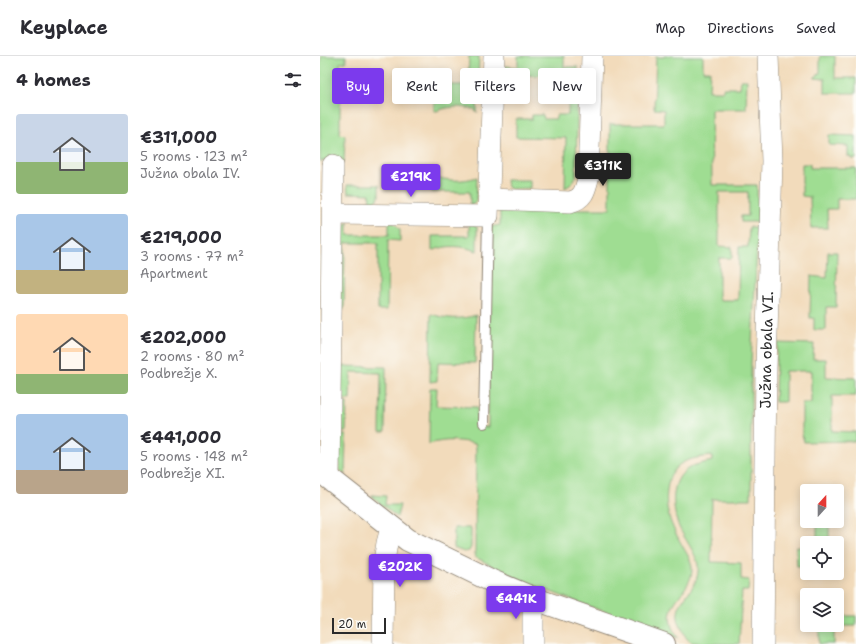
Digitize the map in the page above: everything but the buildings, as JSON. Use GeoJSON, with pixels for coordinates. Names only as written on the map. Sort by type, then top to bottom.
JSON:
{"type":"FeatureCollection","features":[{"type":"Feature","properties":{"kind":"street"},"geometry":{"type":"LineString","coordinates":[[489,208],[494,56]]}},
{"type":"Feature","properties":{"kind":"street"},"geometry":{"type":"LineString","coordinates":[[332,214],[489,208],[570,202],[578,200],[588,179],[592,56]]}},
{"type":"Feature","properties":{"kind":"street","name":"Južna obala VI."},"geometry":{"type":"LineString","coordinates":[[763,644],[766,368],[772,161],[768,56]]}},
{"type":"Feature","properties":{"kind":"street"},"geometry":{"type":"LineString","coordinates":[[333,165],[325,474],[408,540],[492,581],[535,599],[664,644]]}},
{"type":"Feature","properties":{"kind":"street"},"geometry":{"type":"LineString","coordinates":[[383,644],[384,561],[391,528]]}},
{"type":"Feature","properties":{"kind":"street"},"geometry":{"type":"LineString","coordinates":[[533,644],[533,614],[535,599]]}},
{"type":"Feature","properties":{"kind":"lane"},"geometry":{"type":"LineString","coordinates":[[484,423],[489,208]]}},
{"type":"Feature","properties":{"kind":"green space"},"geometry":{"type":"Polygon","coordinates":[[[321,56],[346,56],[346,62],[340,63],[340,68],[332,68],[332,104],[340,104],[340,134],[345,135],[344,162],[320,161],[321,56]]]}},
{"type":"Feature","properties":{"kind":"green space"},"geometry":{"type":"Polygon","coordinates":[[[469,56],[479,56],[479,68],[469,68],[469,56]]]}},
{"type":"Feature","properties":{"kind":"green space"},"geometry":{"type":"Polygon","coordinates":[[[518,56],[564,56],[564,67],[578,67],[538,68],[538,76],[530,75],[530,68],[505,68],[505,66],[518,67],[518,56]]]}},
{"type":"Feature","properties":{"kind":"green space"},"geometry":{"type":"Polygon","coordinates":[[[703,56],[703,71],[710,71],[709,91],[723,91],[723,88],[740,88],[741,80],[747,80],[746,109],[711,109],[712,185],[757,185],[758,222],[741,222],[741,216],[748,216],[748,192],[719,192],[719,246],[732,247],[732,258],[719,258],[719,300],[738,300],[739,247],[748,247],[749,227],[758,227],[751,363],[751,499],[712,499],[711,562],[741,563],[741,579],[749,580],[748,591],[742,591],[739,644],[707,644],[691,642],[685,636],[678,619],[678,611],[681,604],[695,583],[698,575],[698,565],[690,546],[679,527],[674,504],[675,487],[683,473],[689,468],[712,461],[712,456],[691,459],[679,465],[674,470],[668,484],[667,510],[675,532],[689,558],[692,569],[688,584],[675,602],[670,616],[671,626],[678,638],[518,579],[475,557],[476,444],[441,441],[429,444],[430,388],[437,388],[436,406],[477,407],[477,427],[488,427],[490,227],[500,225],[500,209],[610,209],[610,124],[664,124],[664,110],[654,109],[656,57],[703,56]]]}},
{"type":"Feature","properties":{"kind":"green space"},"geometry":{"type":"Polygon","coordinates":[[[820,56],[835,56],[835,78],[856,78],[856,93],[825,93],[825,79],[814,78],[820,73],[820,56]]]}},
{"type":"Feature","properties":{"kind":"green space"},"geometry":{"type":"Polygon","coordinates":[[[452,85],[460,85],[460,104],[477,104],[477,113],[475,110],[461,107],[450,107],[434,111],[434,104],[452,104],[452,85]]]}},
{"type":"Feature","properties":{"kind":"green space"},"geometry":{"type":"Polygon","coordinates":[[[568,104],[577,104],[576,176],[570,185],[565,188],[566,138],[516,137],[516,119],[532,119],[532,115],[543,115],[544,119],[556,119],[556,115],[568,115],[568,104]]]}},
{"type":"Feature","properties":{"kind":"green space"},"geometry":{"type":"Polygon","coordinates":[[[829,135],[856,136],[856,159],[848,157],[848,146],[829,145],[829,135]]]}},
{"type":"Feature","properties":{"kind":"green space"},"geometry":{"type":"Polygon","coordinates":[[[802,164],[810,164],[810,168],[856,168],[856,199],[837,199],[837,209],[827,209],[828,228],[811,228],[810,197],[802,196],[802,164]]]}},
{"type":"Feature","properties":{"kind":"green space"},"geometry":{"type":"Polygon","coordinates":[[[432,176],[455,180],[466,180],[477,177],[476,201],[474,204],[470,205],[470,192],[432,192],[432,176]]]}},
{"type":"Feature","properties":{"kind":"green space"},"geometry":{"type":"Polygon","coordinates":[[[506,180],[530,180],[530,188],[511,189],[507,187],[506,180]]]}},
{"type":"Feature","properties":{"kind":"green space"},"geometry":{"type":"Polygon","coordinates":[[[347,185],[379,185],[379,197],[373,203],[369,203],[370,194],[348,193],[347,185]]]}},
{"type":"Feature","properties":{"kind":"green space"},"geometry":{"type":"Polygon","coordinates":[[[348,222],[348,235],[389,235],[389,222],[393,222],[400,229],[400,241],[388,240],[387,310],[378,310],[378,243],[345,243],[344,309],[340,309],[341,231],[344,225],[348,222]]]}},
{"type":"Feature","properties":{"kind":"green space"},"geometry":{"type":"Polygon","coordinates":[[[469,224],[473,224],[477,227],[477,251],[454,246],[443,247],[432,251],[432,236],[469,236],[469,224]]]}},
{"type":"Feature","properties":{"kind":"green space"},"geometry":{"type":"Polygon","coordinates":[[[828,252],[837,252],[836,307],[826,307],[826,330],[814,330],[814,318],[810,318],[811,276],[827,278],[828,252]]]}},
{"type":"Feature","properties":{"kind":"green space"},"geometry":{"type":"Polygon","coordinates":[[[431,314],[454,318],[465,318],[476,315],[475,363],[438,362],[437,381],[430,382],[431,314]]]}},
{"type":"Feature","properties":{"kind":"green space"},"geometry":{"type":"Polygon","coordinates":[[[778,343],[814,344],[813,359],[826,359],[826,377],[856,378],[856,396],[832,396],[832,431],[856,432],[856,441],[804,442],[802,434],[802,403],[811,403],[811,371],[785,371],[785,402],[775,402],[778,343]]]}},
{"type":"Feature","properties":{"kind":"green space"},"geometry":{"type":"Polygon","coordinates":[[[340,366],[386,367],[385,432],[380,432],[381,373],[351,372],[350,400],[339,399],[340,366]]]}},
{"type":"Feature","properties":{"kind":"green space"},"geometry":{"type":"Polygon","coordinates":[[[339,403],[347,403],[346,432],[338,432],[339,403]]]}},
{"type":"Feature","properties":{"kind":"green space"},"geometry":{"type":"Polygon","coordinates":[[[339,435],[346,435],[345,475],[339,469],[339,435]]]}},
{"type":"Feature","properties":{"kind":"green space"},"geometry":{"type":"Polygon","coordinates":[[[372,495],[386,496],[385,505],[400,505],[397,517],[372,497],[372,495]]]}},
{"type":"Feature","properties":{"kind":"green space"},"geometry":{"type":"Polygon","coordinates":[[[454,528],[471,528],[471,547],[469,551],[464,552],[454,548],[454,528]]]}},
{"type":"Feature","properties":{"kind":"green space"},"geometry":{"type":"Polygon","coordinates":[[[817,528],[829,528],[829,536],[817,536],[817,528]]]}},
{"type":"Feature","properties":{"kind":"green space"},"geometry":{"type":"Polygon","coordinates":[[[796,547],[800,547],[800,566],[797,566],[796,547]]]}},
{"type":"Feature","properties":{"kind":"green space"},"geometry":{"type":"Polygon","coordinates":[[[844,616],[856,616],[856,626],[844,626],[844,616]]]}},
{"type":"Feature","properties":{"kind":"green space"},"geometry":{"type":"Polygon","coordinates":[[[819,632],[834,632],[834,644],[819,644],[819,632]]]}}]}
